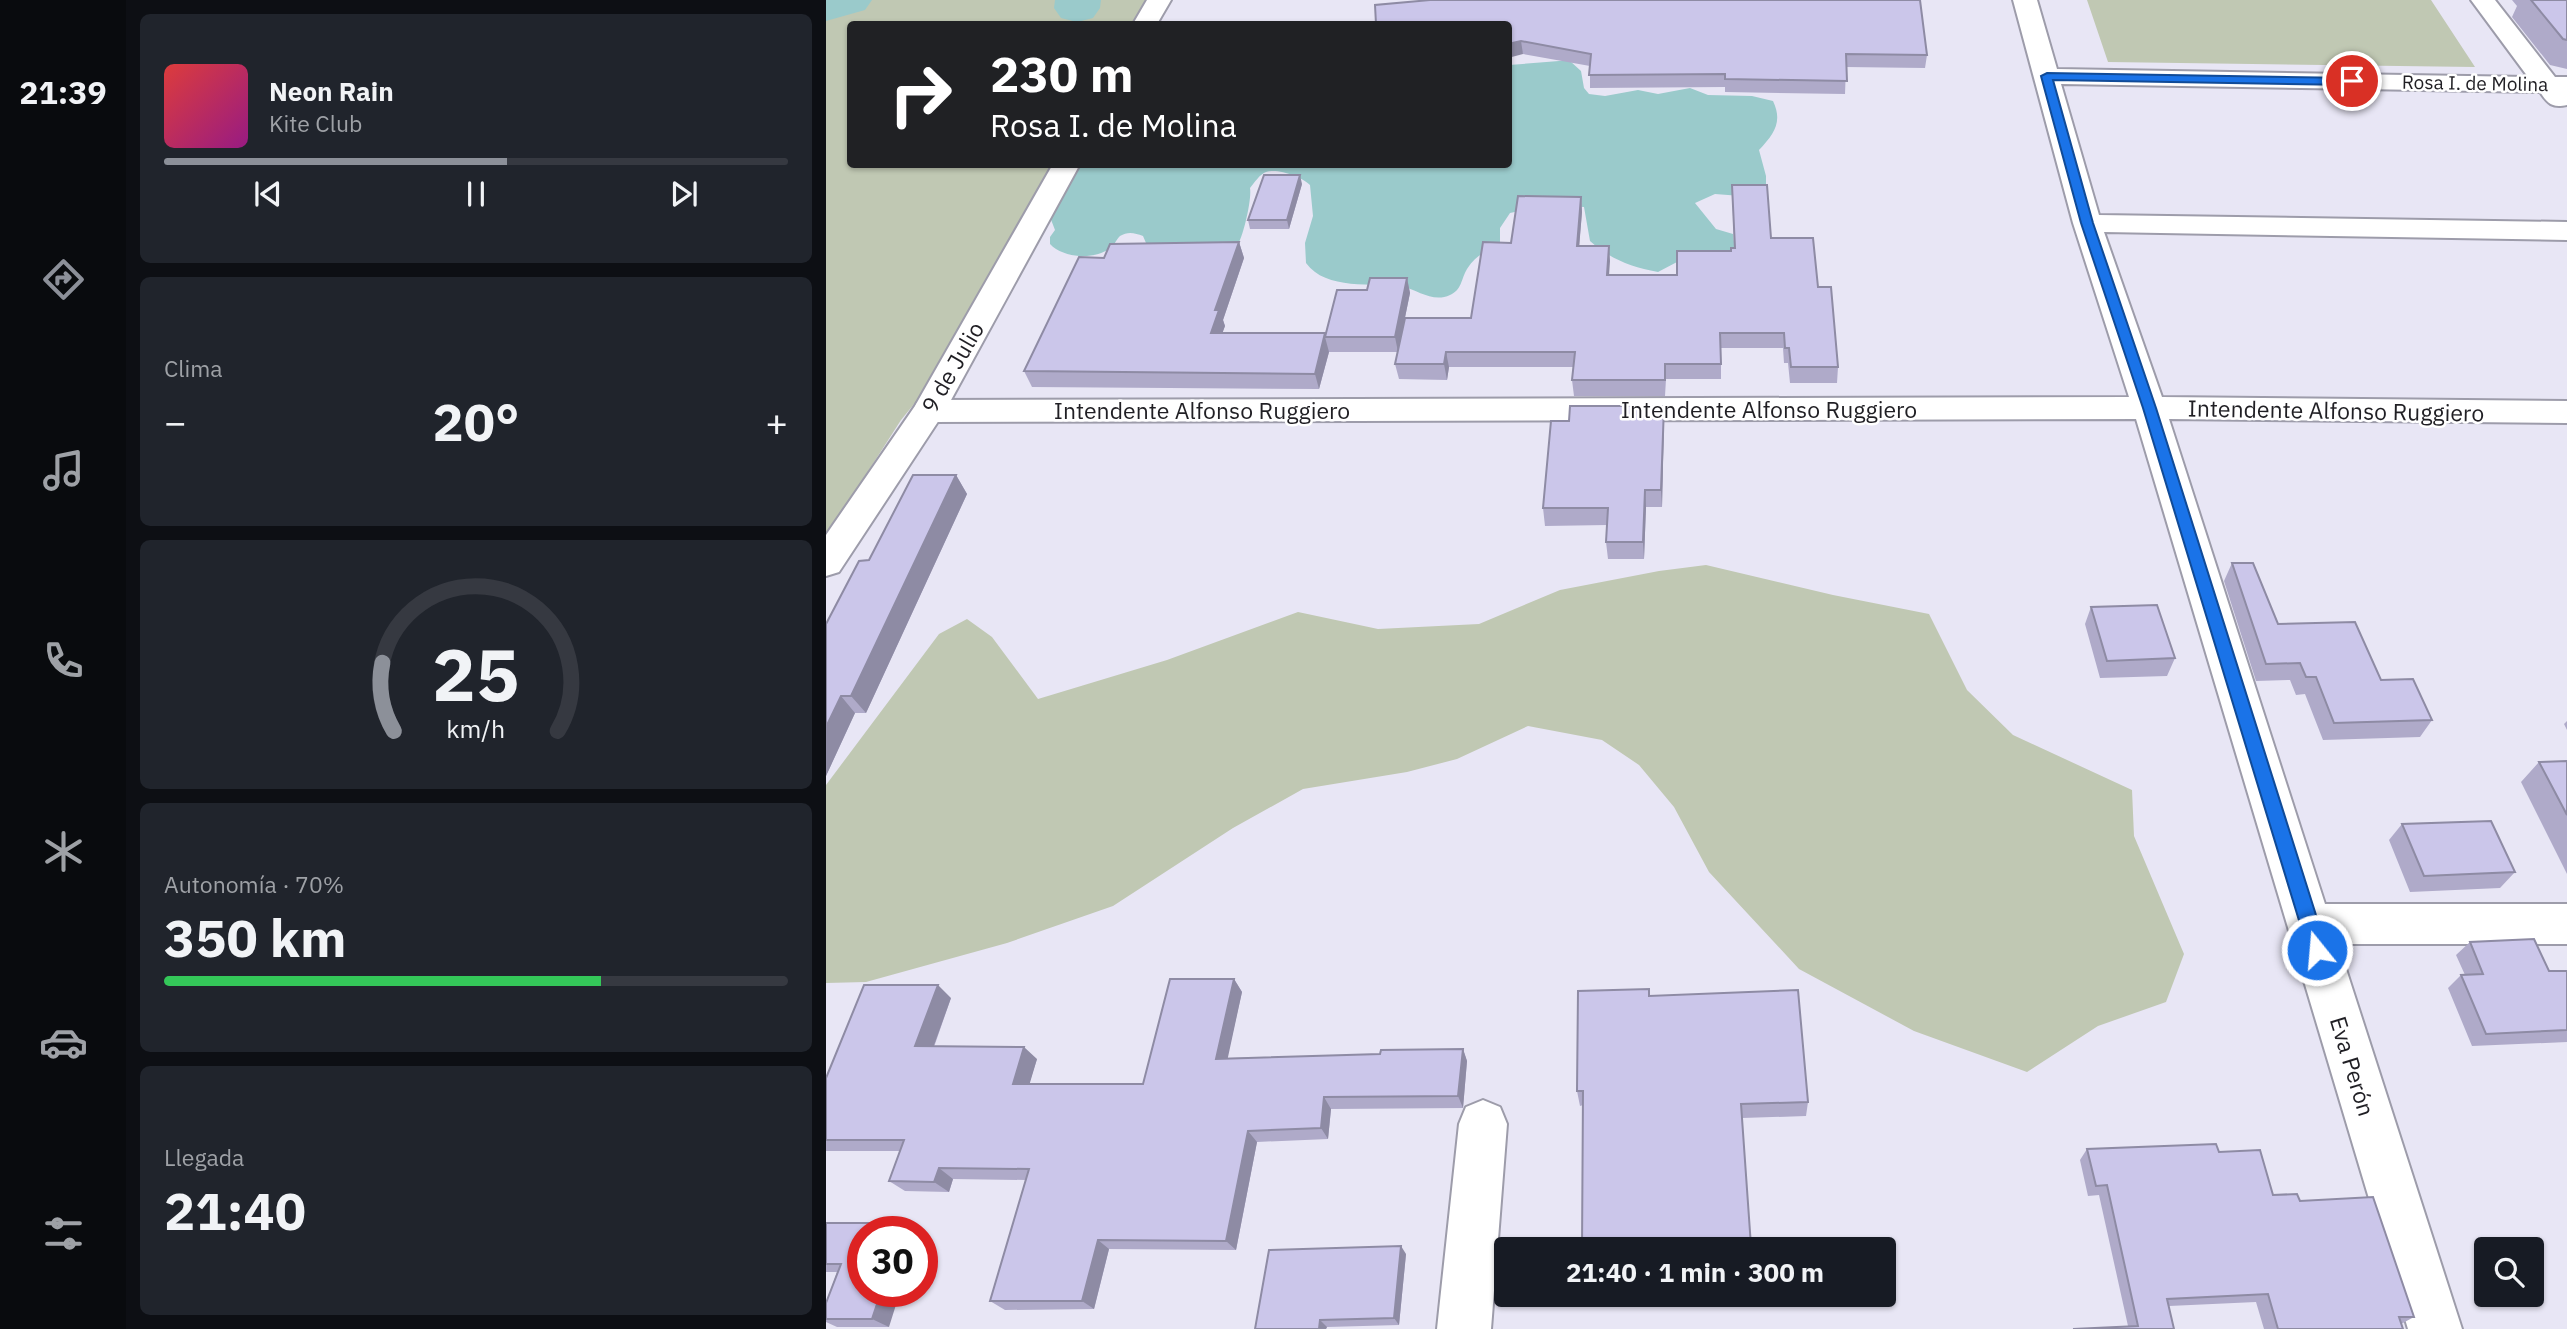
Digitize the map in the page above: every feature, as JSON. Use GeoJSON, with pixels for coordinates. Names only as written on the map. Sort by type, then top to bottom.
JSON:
{"type":"FeatureCollection","features":[{"type":"Feature","properties":{"kind":"street"},"geometry":{"type":"LineString","coordinates":[[1147,21],[1158,0]]}},
{"type":"Feature","properties":{"kind":"street","name":"Eva Perón"},"geometry":{"type":"LineString","coordinates":[[2025,0],[2087,223],[2149,408],[2435,1329]]}},
{"type":"Feature","properties":{"kind":"street"},"geometry":{"type":"LineString","coordinates":[[2483,0],[2557,85],[2567,111]]}},
{"type":"Feature","properties":{"kind":"street","name":"Rosa I. de Molina"},"geometry":{"type":"LineString","coordinates":[[2047,76],[2557,85]]}},
{"type":"Feature","properties":{"kind":"street","name":"9 de Julio"},"geometry":{"type":"LineString","coordinates":[[826,563],[929,411],[1065,168]]}},
{"type":"Feature","properties":{"kind":"street"},"geometry":{"type":"LineString","coordinates":[[2087,223],[2567,231]]}},
{"type":"Feature","properties":{"kind":"street","name":"Intendente Alfonso Ruggiero"},"geometry":{"type":"LineString","coordinates":[[929,411],[2149,408],[2567,412]]}},
{"type":"Feature","properties":{"kind":"street"},"geometry":{"type":"LineString","coordinates":[[2309,924],[2567,923]]}},
{"type":"Feature","properties":{"kind":"street"},"geometry":{"type":"LineString","coordinates":[[1464,1329],[1483,1124]]}},
{"type":"Feature","properties":{"kind":"shaded area"},"geometry":{"type":"Polygon","coordinates":[[[826,0],[1157,0],[1146,21],[847,21],[847,168],[1065,168],[972,333],[901,420],[826,537],[826,0]]]}},
{"type":"Feature","properties":{"kind":"shaded area"},"geometry":{"type":"Polygon","coordinates":[[[2087,0],[2431,0],[2475,67],[2108,62],[2087,0]]]}},
{"type":"Feature","properties":{"kind":"shaded area"},"geometry":{"type":"Polygon","coordinates":[[[1570,61],[1581,71],[1584,88],[1589,94],[1605,96],[1638,90],[1658,94],[1690,88],[1708,95],[1752,96],[1773,101],[1777,122],[1769,139],[1759,150],[1766,176],[1766,190],[1741,196],[1715,194],[1695,203],[1716,229],[1733,234],[1735,250],[1711,262],[1677,262],[1658,272],[1648,270],[1614,258],[1590,241],[1584,207],[1546,205],[1510,213],[1500,228],[1500,243],[1475,259],[1459,287],[1450,295],[1438,298],[1403,287],[1338,282],[1325,278],[1306,263],[1305,243],[1313,216],[1310,185],[1277,171],[1266,172],[1250,188],[1250,201],[1237,246],[1144,251],[1146,243],[1143,236],[1132,233],[1120,236],[1111,248],[1095,255],[1070,255],[1050,244],[1050,237],[1055,230],[1050,217],[1061,200],[1063,188],[1074,168],[1512,168],[1512,65],[1570,61]]]}},
{"type":"Feature","properties":{"kind":"shaded area"},"geometry":{"type":"Polygon","coordinates":[[[1706,565],[1929,614],[1967,690],[2013,735],[2132,790],[2134,836],[2184,954],[2166,1002],[2098,1026],[2027,1072],[1914,1031],[1799,969],[1709,872],[1674,807],[1639,765],[1602,740],[1528,726],[1457,759],[1407,772],[1303,789],[1233,828],[1113,906],[1007,943],[866,982],[826,983],[826,785],[939,634],[967,619],[992,637],[1038,699],[1167,660],[1298,612],[1378,629],[1479,624],[1560,590],[1706,565]]]}},
{"type":"Feature","properties":{"kind":"building"},"geometry":{"type":"Polygon","coordinates":[[[1430,0],[1920,0],[1927,55],[1846,54],[1847,81],[1725,79],[1725,74],[1589,75],[1591,54],[1521,41],[1512,43],[1512,21],[1376,21],[1375,5],[1430,0]]]}},
{"type":"Feature","properties":{"kind":"building"},"geometry":{"type":"Polygon","coordinates":[[[2531,0],[2567,0],[2567,40],[2563,39],[2531,0]]]}},
{"type":"Feature","properties":{"kind":"building"},"geometry":{"type":"Polygon","coordinates":[[[1264,175],[1300,175],[1287,220],[1248,220],[1264,175]]]}},
{"type":"Feature","properties":{"kind":"building"},"geometry":{"type":"Polygon","coordinates":[[[1732,185],[1767,185],[1771,238],[1813,238],[1818,287],[1831,287],[1838,367],[1791,367],[1784,333],[1720,333],[1721,364],[1665,364],[1665,380],[1572,380],[1575,352],[1446,352],[1444,364],[1395,364],[1405,318],[1471,318],[1483,242],[1511,243],[1518,196],[1581,197],[1577,246],[1609,246],[1607,275],[1677,275],[1677,251],[1731,251],[1731,248],[1735,248],[1732,185]]]}},
{"type":"Feature","properties":{"kind":"building"},"geometry":{"type":"Polygon","coordinates":[[[1239,242],[1215,310],[1219,310],[1211,333],[1325,333],[1315,374],[1024,371],[1079,257],[1104,258],[1110,244],[1239,242]]]}},
{"type":"Feature","properties":{"kind":"building"},"geometry":{"type":"Polygon","coordinates":[[[1370,278],[1407,278],[1395,337],[1325,337],[1337,290],[1367,290],[1370,278]]]}},
{"type":"Feature","properties":{"kind":"building"},"geometry":{"type":"Polygon","coordinates":[[[1570,406],[1664,406],[1661,490],[1645,490],[1643,542],[1606,542],[1608,508],[1543,508],[1551,421],[1569,421],[1570,406]]]}},
{"type":"Feature","properties":{"kind":"building"},"geometry":{"type":"Polygon","coordinates":[[[913,475],[956,475],[851,696],[841,696],[826,727],[826,624],[859,561],[869,560],[913,475]]]}},
{"type":"Feature","properties":{"kind":"building"},"geometry":{"type":"Polygon","coordinates":[[[2232,563],[2253,563],[2278,624],[2355,622],[2381,680],[2413,679],[2432,720],[2334,723],[2316,677],[2306,677],[2300,663],[2266,664],[2232,563]]]}},
{"type":"Feature","properties":{"kind":"building"},"geometry":{"type":"Polygon","coordinates":[[[2157,605],[2175,658],[2107,661],[2091,607],[2157,605]]]}},
{"type":"Feature","properties":{"kind":"building"},"geometry":{"type":"Polygon","coordinates":[[[2567,761],[2567,815],[2539,762],[2567,761]]]}},
{"type":"Feature","properties":{"kind":"building"},"geometry":{"type":"Polygon","coordinates":[[[2491,821],[2515,872],[2424,876],[2402,824],[2491,821]]]}},
{"type":"Feature","properties":{"kind":"building"},"geometry":{"type":"Polygon","coordinates":[[[2534,939],[2549,971],[2567,971],[2567,1030],[2486,1034],[2461,975],[2483,974],[2470,942],[2534,939]]]}},
{"type":"Feature","properties":{"kind":"building"},"geometry":{"type":"Polygon","coordinates":[[[1170,979],[1234,979],[1216,1059],[1380,1054],[1381,1050],[1463,1049],[1458,1096],[1324,1097],[1321,1128],[1248,1131],[1226,1241],[1098,1240],[1082,1301],[990,1301],[1029,1169],[939,1168],[934,1182],[889,1181],[904,1140],[826,1140],[826,1078],[864,985],[938,985],[915,1046],[1024,1047],[1013,1084],[1143,1084],[1170,979]]]}},
{"type":"Feature","properties":{"kind":"building"},"geometry":{"type":"Polygon","coordinates":[[[1649,989],[1649,996],[1798,990],[1808,1102],[1741,1104],[1750,1237],[1582,1237],[1583,1091],[1577,1091],[1578,991],[1649,989]]]}},
{"type":"Feature","properties":{"kind":"building"},"geometry":{"type":"Polygon","coordinates":[[[2216,1144],[2219,1152],[2260,1150],[2273,1195],[2297,1194],[2300,1201],[2373,1197],[2414,1317],[2399,1317],[2403,1329],[2278,1329],[2268,1294],[2167,1299],[2174,1329],[2073,1329],[2138,1326],[2107,1185],[2096,1186],[2087,1149],[2216,1144]]]}},
{"type":"Feature","properties":{"kind":"building"},"geometry":{"type":"Polygon","coordinates":[[[826,1223],[847,1223],[847,1307],[876,1307],[872,1319],[826,1319],[826,1303],[841,1264],[826,1264],[826,1223]]]}},
{"type":"Feature","properties":{"kind":"building"},"geometry":{"type":"Polygon","coordinates":[[[1401,1246],[1394,1318],[1320,1320],[1319,1329],[1255,1329],[1269,1250],[1401,1246]]]}},
{"type":"Feature","properties":{"kind":"waterway"},"geometry":{"type":"LineString","coordinates":[[826,7],[849,0]]}},
{"type":"Feature","properties":{"kind":"waterway"},"geometry":{"type":"LineString","coordinates":[[1077,8],[1078,0]]}},
{"type":"Feature","properties":{"kind":"route"},"geometry":{"type":"LineString","coordinates":[[2317,950],[2149,408],[2087,223],[2047,76],[2352,81]]}}]}
